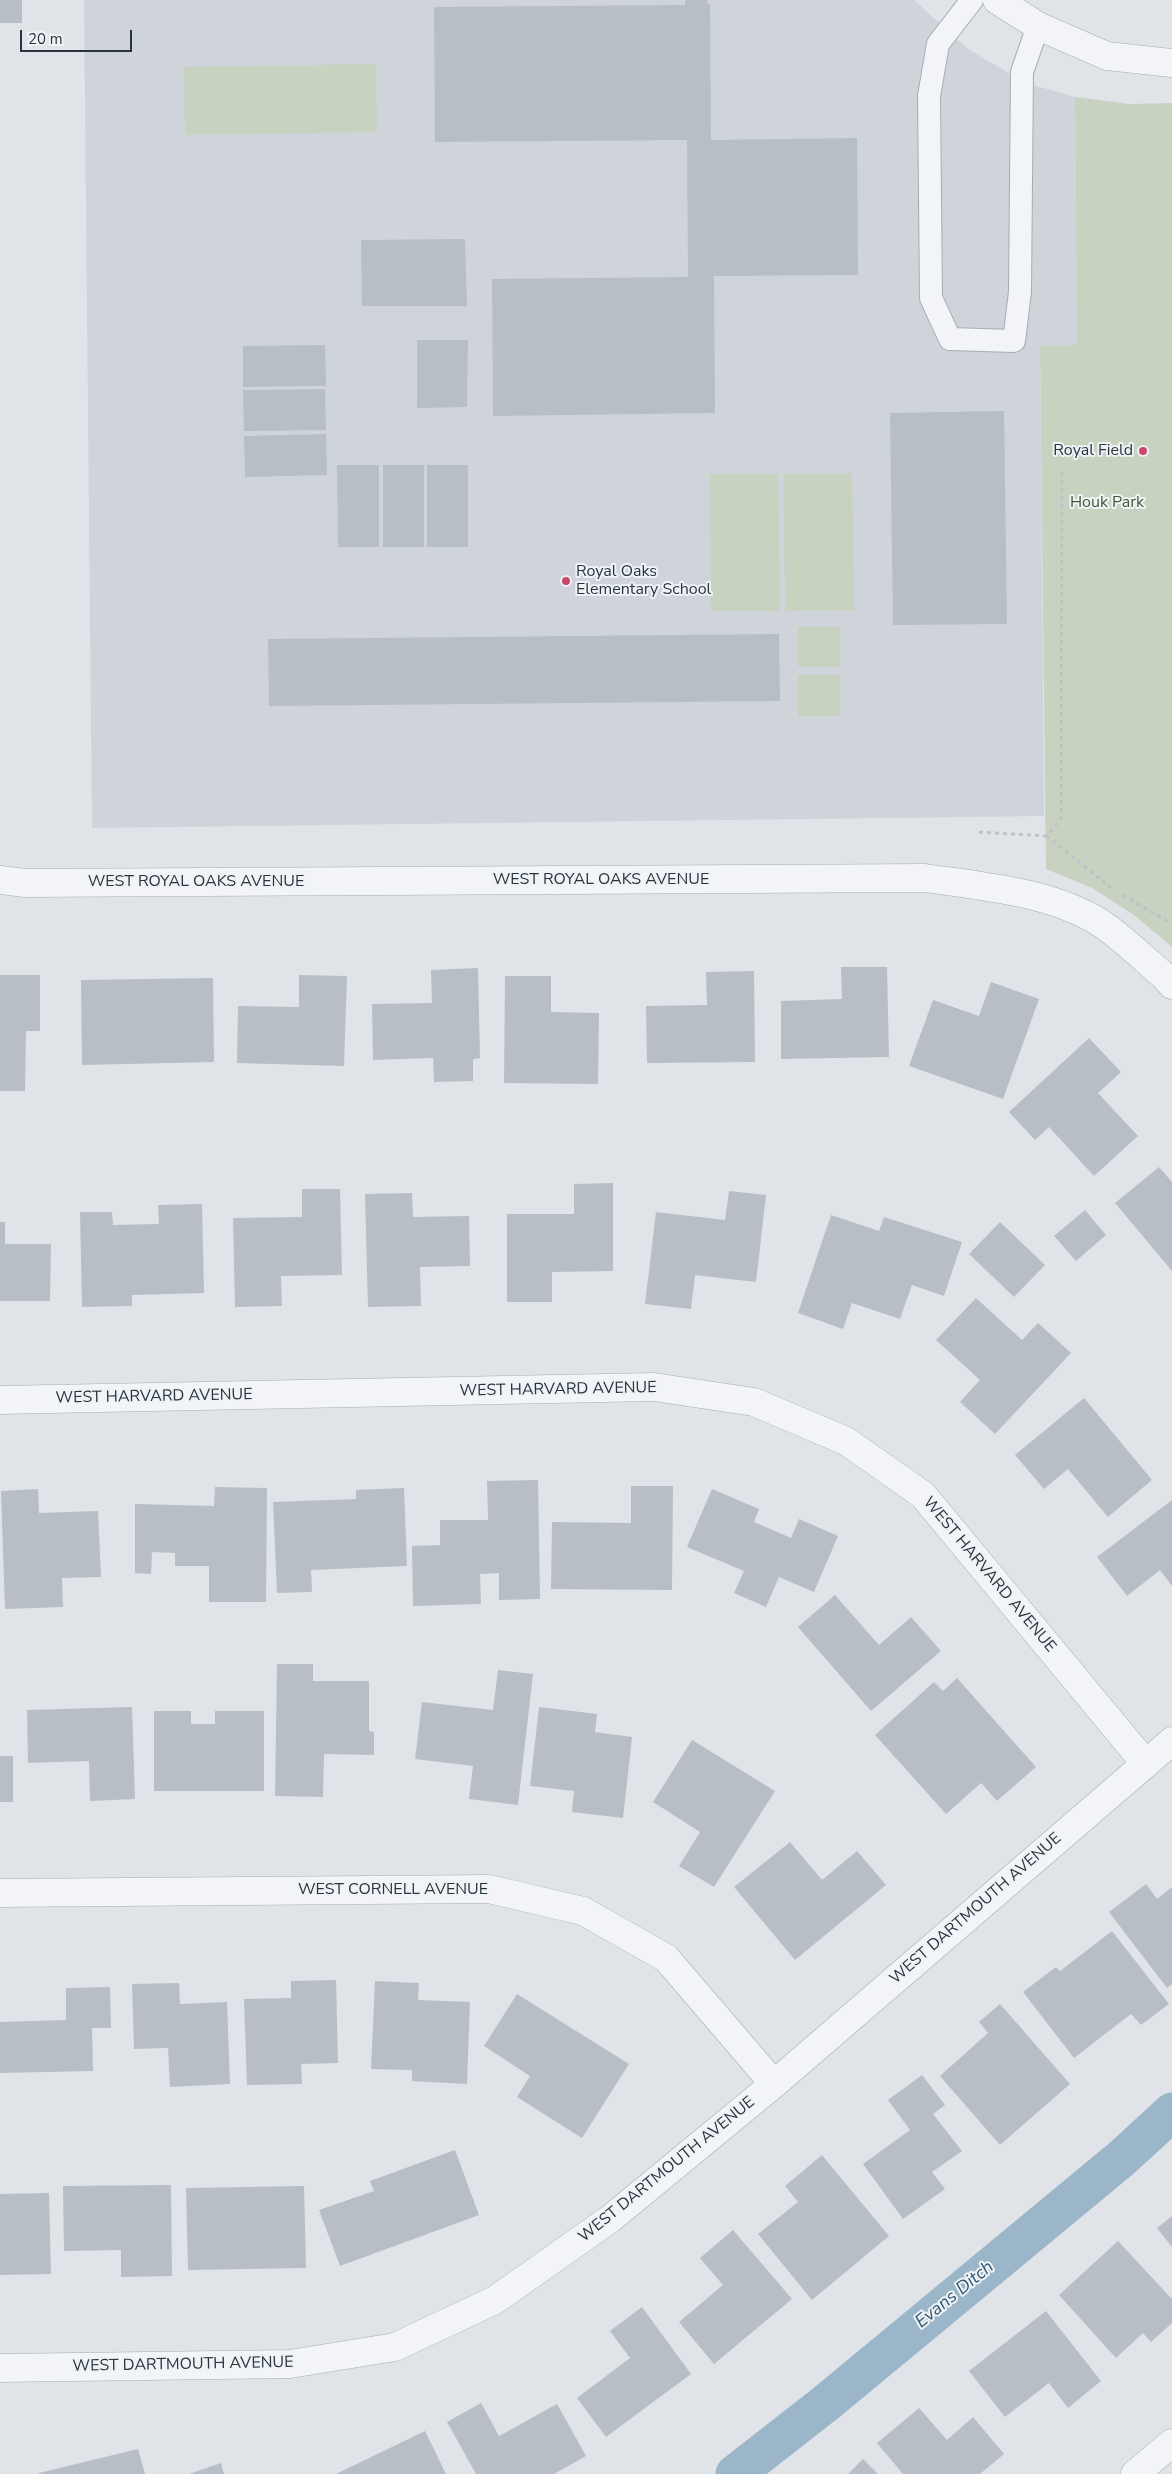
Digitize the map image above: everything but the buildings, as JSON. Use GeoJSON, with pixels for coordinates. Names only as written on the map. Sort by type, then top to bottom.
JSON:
{"type":"FeatureCollection","features":[{"type":"Feature","properties":{"kind":"street"},"geometry":{"type":"LineString","coordinates":[[997,0],[1038,26],[1107,56],[1172,63]]}},
{"type":"Feature","properties":{"kind":"street","name":"WEST ROYAL OAKS AVENUE"},"geometry":{"type":"LineString","coordinates":[[0,880],[25,883],[926,878],[1011,890],[1075,910],[1102,924],[1164,976],[1172,985]]}},
{"type":"Feature","properties":{"kind":"street","name":"WEST HARVARD AVENUE"},"geometry":{"type":"LineString","coordinates":[[0,1400],[654,1387],[754,1402],[846,1441],[923,1495],[1145,1763]]}},
{"type":"Feature","properties":{"kind":"street","name":"WEST DARTMOUTH AVENUE"},"geometry":{"type":"LineString","coordinates":[[0,2368],[290,2364],[395,2347],[495,2300],[610,2219],[774,2084],[1172,1740]]}},
{"type":"Feature","properties":{"kind":"street","name":"WEST CORNELL AVENUE"},"geometry":{"type":"LineString","coordinates":[[0,1893],[489,1889],[583,1911],[666,1958],[774,2084]]}},
{"type":"Feature","properties":{"kind":"street"},"geometry":{"type":"LineString","coordinates":[[1135,2474],[1172,2443]]}},
{"type":"Feature","properties":{"kind":"lane"},"geometry":{"type":"LineString","coordinates":[[972,0],[938,44],[929,96],[932,298],[950,339],[1014,341],[1020,292],[1022,72],[1038,26]]}},
{"type":"Feature","properties":{"kind":"path"},"geometry":{"type":"LineString","coordinates":[[1046,836],[1061,818],[1062,472]]}},
{"type":"Feature","properties":{"kind":"path"},"geometry":{"type":"LineString","coordinates":[[979,832],[1046,836],[1117,893],[1172,924]]}},
{"type":"Feature","properties":{"kind":"shaded area","name":"Royal Oaks Elementary School"},"geometry":{"type":"Polygon","coordinates":[[[84,0],[914,0],[968,49],[1026,83],[1075,97],[1077,345],[1040,347],[1044,816],[92,828],[84,0]]]}},
{"type":"Feature","properties":{"kind":"green space"},"geometry":{"type":"Polygon","coordinates":[[[376,64],[377,132],[185,135],[184,67],[376,64]]]}},
{"type":"Feature","properties":{"kind":"green space","name":"Houk Park"},"geometry":{"type":"Polygon","coordinates":[[[1075,97],[1130,104],[1172,103],[1172,947],[1134,915],[1092,888],[1046,869],[1040,346],[1077,345],[1075,97]]]}},
{"type":"Feature","properties":{"kind":"green space"},"geometry":{"type":"Polygon","coordinates":[[[852,473],[854,610],[785,611],[784,474],[852,473]]]}},
{"type":"Feature","properties":{"kind":"green space"},"geometry":{"type":"Polygon","coordinates":[[[710,474],[778,474],[780,611],[711,611],[710,474]]]}},
{"type":"Feature","properties":{"kind":"green space"},"geometry":{"type":"Polygon","coordinates":[[[798,627],[840,627],[840,667],[798,667],[798,627]]]}},
{"type":"Feature","properties":{"kind":"green space"},"geometry":{"type":"Polygon","coordinates":[[[798,675],[840,675],[840,716],[798,716],[798,675]]]}},
{"type":"Feature","properties":{"kind":"waterway","name":"Evans Ditch"},"geometry":{"type":"LineString","coordinates":[[735,2474],[826,2403],[1122,2158],[1172,2112]]}},
{"type":"Feature","properties":{"kind":"place","name":"Royal Field"},"geometry":{"type":"Point","coordinates":[1143,451]}},
{"type":"Feature","properties":{"kind":"place","name":"Royal Oaks Elementary School"},"geometry":{"type":"Point","coordinates":[566,581]}}]}
